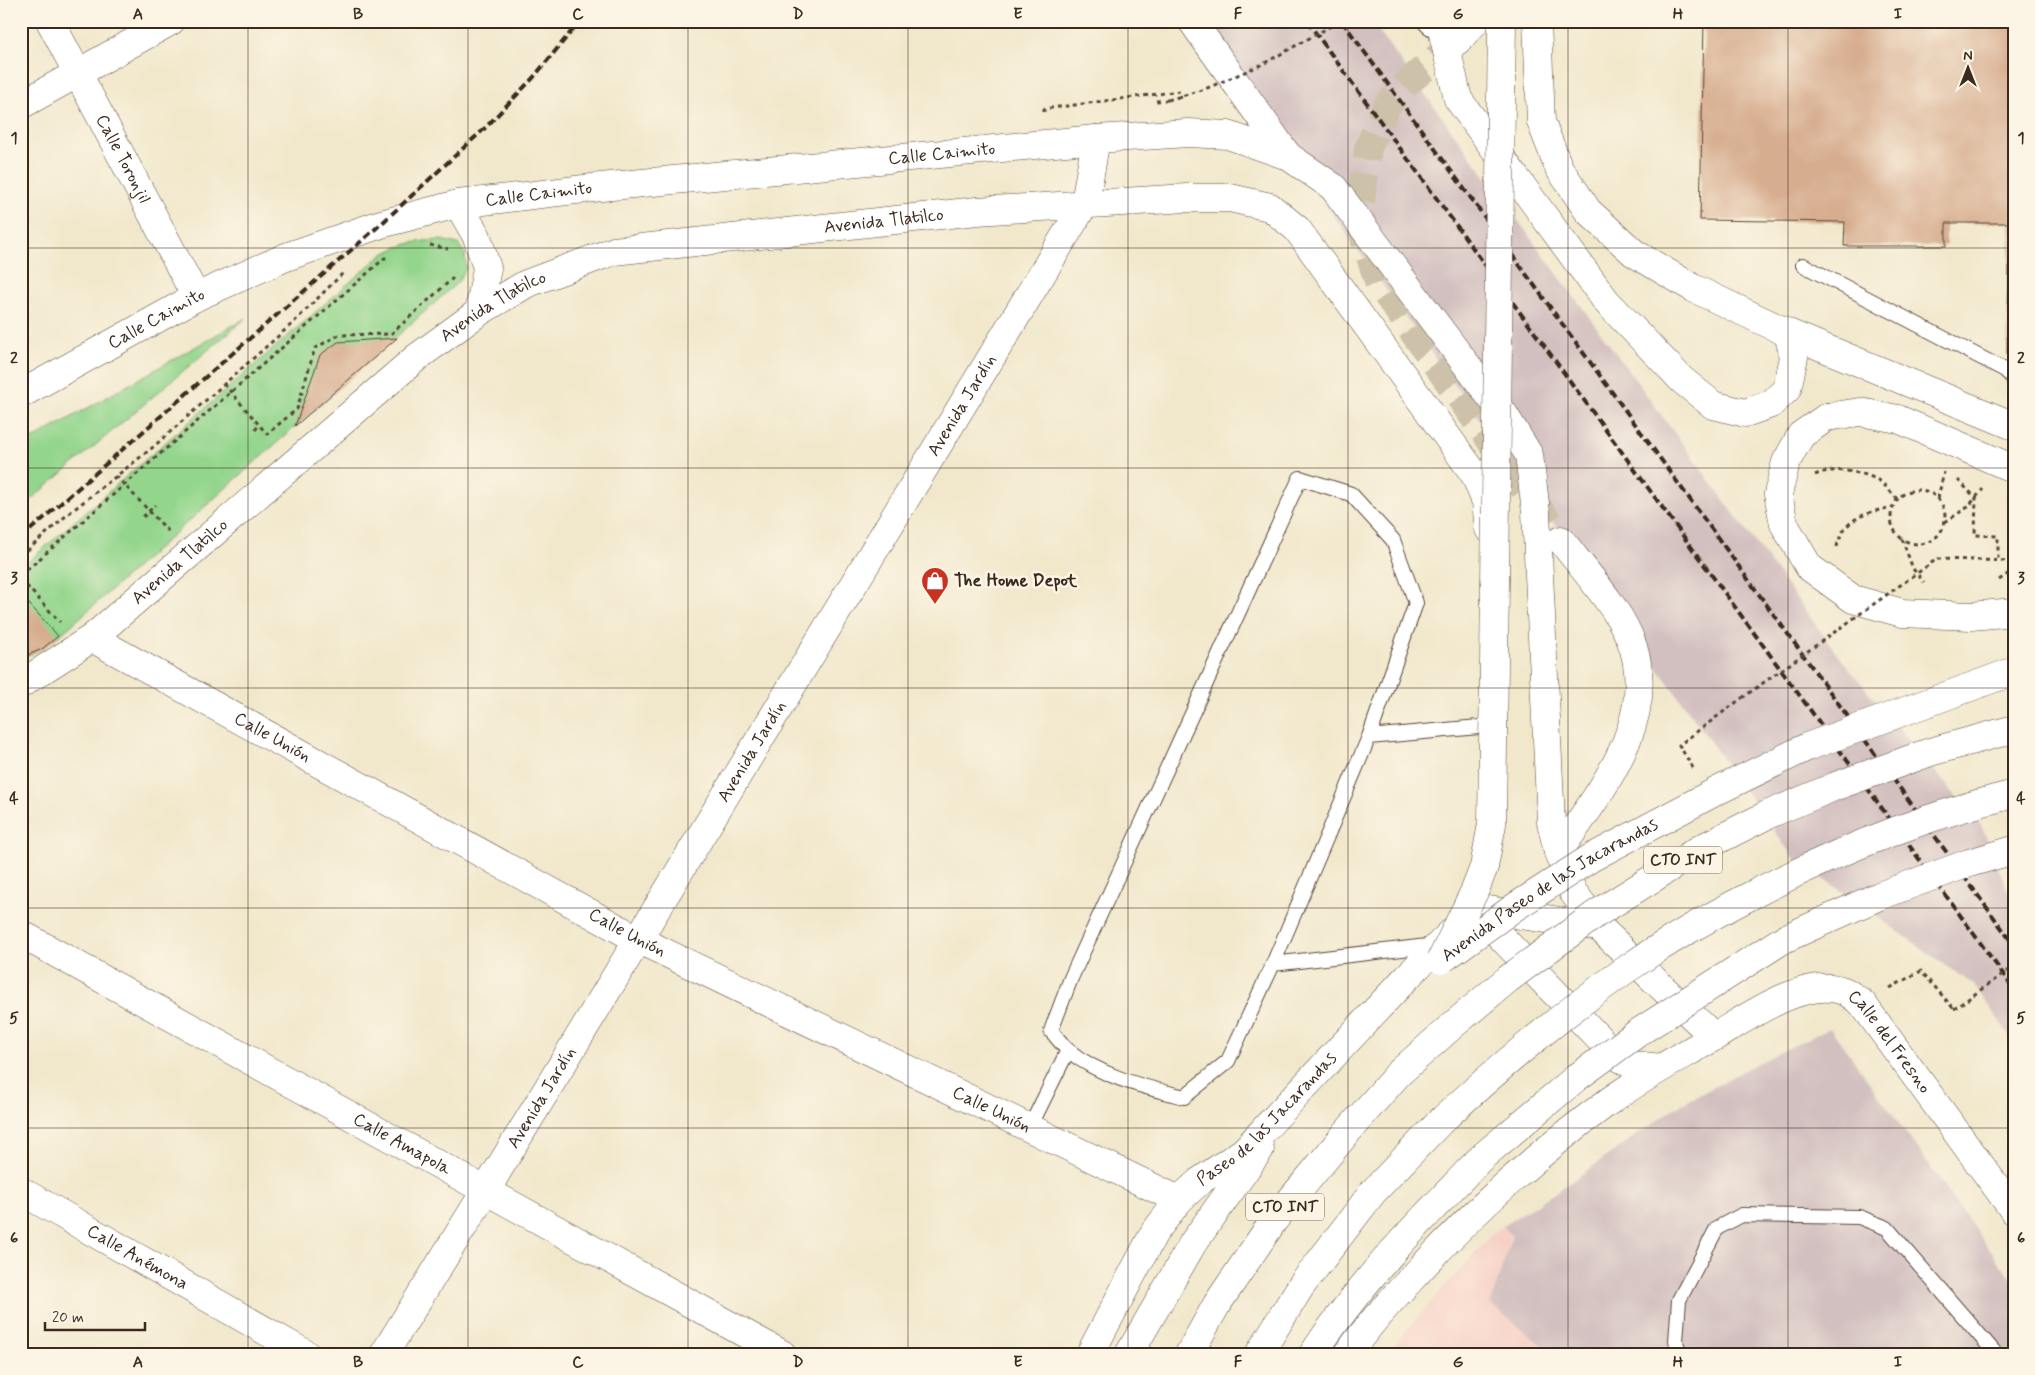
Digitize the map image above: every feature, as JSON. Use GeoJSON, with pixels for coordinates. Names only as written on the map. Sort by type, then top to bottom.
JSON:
{"type":"FeatureCollection","features":[{"type":"Feature","properties":{"kind":"main road","name":"Calle Toronjil"},"geometry":{"type":"LineString","coordinates":[[50,21],[196,297]]}},
{"type":"Feature","properties":{"kind":"main road"},"geometry":{"type":"LineString","coordinates":[[21,105],[171,21]]}},
{"type":"Feature","properties":{"kind":"main road"},"geometry":{"type":"LineString","coordinates":[[1192,21],[1288,156],[1333,187],[1505,416],[1529,455],[1536,512],[1551,822],[1558,852],[1573,892],[1600,928],[1714,1037],[1609,1101],[1493,1194],[1450,1235],[1348,1354]]}},
{"type":"Feature","properties":{"kind":"main road"},"geometry":{"type":"LineString","coordinates":[[1476,21],[1441,29],[1458,99],[1607,302],[1682,380],[1713,405],[1746,413],[1771,404],[1787,388],[1794,357],[1788,333]]}},
{"type":"Feature","properties":{"kind":"main road"},"geometry":{"type":"LineString","coordinates":[[1441,952],[1475,890],[1484,867],[1492,824],[1502,21]]}},
{"type":"Feature","properties":{"kind":"main road"},"geometry":{"type":"LineString","coordinates":[[1537,21],[1541,122],[1559,168],[1588,211],[1634,253],[1693,288],[1788,333],[2014,426]]}},
{"type":"Feature","properties":{"kind":"main road","name":"Calle Caimito"},"geometry":{"type":"LineString","coordinates":[[21,394],[196,297],[286,257],[381,224],[458,204],[601,187],[1096,139],[1188,133],[1228,135],[1288,156]]}},
{"type":"Feature","properties":{"kind":"main road","name":"Avenida Jardín"},"geometry":{"type":"LineString","coordinates":[[384,1354],[486,1190],[1085,203],[1096,139]]}},
{"type":"Feature","properties":{"kind":"main road","name":"Avenida Tlatilco"},"geometry":{"type":"LineString","coordinates":[[21,684],[79,634],[190,554],[416,358],[479,312],[526,284],[614,251],[977,210],[1187,198],[1230,198],[1270,207],[1297,230],[1475,475],[1486,502],[1490,536],[1490,726]]}},
{"type":"Feature","properties":{"kind":"main road"},"geometry":{"type":"LineString","coordinates":[[458,204],[477,237],[487,268],[479,312]]}},
{"type":"Feature","properties":{"kind":"main road"},"geometry":{"type":"LineString","coordinates":[[2014,470],[1898,419],[1860,412],[1827,417],[1801,435],[1786,462],[1778,494],[1784,524],[1809,567],[1853,599],[1902,613],[1971,616],[2014,612]]}},
{"type":"Feature","properties":{"kind":"main road"},"geometry":{"type":"LineString","coordinates":[[1558,852],[1600,793],[1620,759],[1632,725],[1638,694],[1638,662],[1628,635],[1613,609],[1561,540]]}},
{"type":"Feature","properties":{"kind":"main road","name":"Calle Unión"},"geometry":{"type":"LineString","coordinates":[[79,634],[637,939],[1179,1200]]}},
{"type":"Feature","properties":{"kind":"main road","name":"Avenida Paseo de las Jacarandas"},"geometry":{"type":"LineString","coordinates":[[1129,1354],[1194,1243],[1265,1142],[1322,1073],[1441,952],[1591,858],[1715,792],[1807,747],[2014,671]]}},
{"type":"Feature","properties":{"kind":"main road","name":"Paseo de las Jacarandas"},"geometry":{"type":"LineString","coordinates":[[1090,1354],[1154,1232],[1179,1200],[1200,1181],[1244,1151],[1407,977],[1441,952],[1473,908],[1482,893],[1488,873],[1490,726]]}},
{"type":"Feature","properties":{"kind":"main road","name":"CTO INT"},"geometry":{"type":"LineString","coordinates":[[1189,1354],[1217,1304],[1274,1220],[1354,1124],[1399,1074],[1453,1025],[1524,967],[1596,914],[1698,850],[1767,815],[1836,786],[1930,752],[2014,729]]}},
{"type":"Feature","properties":{"kind":"main road","name":"CTO INT"},"geometry":{"type":"LineString","coordinates":[[1259,1354],[1301,1286],[1373,1192],[1440,1122],[1492,1074],[1556,1021],[1625,970],[1708,918],[1793,874],[1869,839],[1976,803],[2014,794]]}},
{"type":"Feature","properties":{"kind":"main road"},"geometry":{"type":"LineString","coordinates":[[1313,1354],[1328,1331],[1378,1269],[1425,1216],[1482,1158],[1576,1078],[1639,1032],[1784,939],[1879,896],[1969,863],[2014,850]]}},
{"type":"Feature","properties":{"kind":"main road"},"geometry":{"type":"LineString","coordinates":[[1473,908],[1600,928]]}},
{"type":"Feature","properties":{"kind":"main road"},"geometry":{"type":"LineString","coordinates":[[1473,908],[1615,1055],[1632,1064],[1661,1068]]}},
{"type":"Feature","properties":{"kind":"main road","name":"Calle Amapola"},"geometry":{"type":"LineString","coordinates":[[21,934],[782,1354]]}},
{"type":"Feature","properties":{"kind":"main road","name":"Calle del Fresno"},"geometry":{"type":"LineString","coordinates":[[1714,1037],[1785,997],[1810,988],[1845,992],[1862,1003],[2014,1211]]}},
{"type":"Feature","properties":{"kind":"main road","name":"Calle Anémona"},"geometry":{"type":"LineString","coordinates":[[21,1191],[306,1354]]}},
{"type":"Feature","properties":{"kind":"lane"},"geometry":{"type":"LineString","coordinates":[[1804,265],[2005,370],[2014,379]]}},
{"type":"Feature","properties":{"kind":"lane"},"geometry":{"type":"LineString","coordinates":[[1300,478],[1351,494],[1394,540],[1416,603],[1369,737],[1273,964],[1228,1061],[1184,1097],[1118,1077],[1083,1060],[1068,1050],[1051,1031],[1070,978],[1300,478]]}},
{"type":"Feature","properties":{"kind":"lane"},"geometry":{"type":"LineString","coordinates":[[1369,737],[1490,726]]}},
{"type":"Feature","properties":{"kind":"lane"},"geometry":{"type":"LineString","coordinates":[[1273,964],[1441,952]]}},
{"type":"Feature","properties":{"kind":"lane"},"geometry":{"type":"LineString","coordinates":[[1030,1127],[1068,1050]]}},
{"type":"Feature","properties":{"kind":"lane"},"geometry":{"type":"LineString","coordinates":[[1679,1354],[1676,1341],[1680,1300],[1718,1228],[1742,1215],[1859,1217],[1887,1228],[1996,1354]]}},
{"type":"Feature","properties":{"kind":"path"},"geometry":{"type":"LineString","coordinates":[[1168,100],[1205,89],[1263,64],[1340,21]]}},
{"type":"Feature","properties":{"kind":"path"},"geometry":{"type":"LineString","coordinates":[[424,246],[433,245],[455,251]]}},
{"type":"Feature","properties":{"kind":"path"},"geometry":{"type":"LineString","coordinates":[[21,575],[388,255]]}},
{"type":"Feature","properties":{"kind":"path"},"geometry":{"type":"LineString","coordinates":[[224,384],[267,434],[297,409],[315,348],[339,335],[391,334],[457,274]]}},
{"type":"Feature","properties":{"kind":"path"},"geometry":{"type":"LineString","coordinates":[[255,430],[259,425]]}},
{"type":"Feature","properties":{"kind":"path"},"geometry":{"type":"LineString","coordinates":[[1810,477],[1821,472],[1840,471],[1857,474],[1875,479],[1897,499]]}},
{"type":"Feature","properties":{"kind":"path"},"geometry":{"type":"LineString","coordinates":[[116,476],[190,554]]}},
{"type":"Feature","properties":{"kind":"path"},"geometry":{"type":"LineString","coordinates":[[1913,490],[1922,490],[1938,498],[1945,514],[1945,523],[1936,538],[1919,544],[1910,543],[1896,533],[1892,524],[1893,507],[1897,499],[1913,490]]}},
{"type":"Feature","properties":{"kind":"path"},"geometry":{"type":"LineString","coordinates":[[1976,498],[1975,536],[1998,536],[1998,560]]}},
{"type":"Feature","properties":{"kind":"path"},"geometry":{"type":"LineString","coordinates":[[143,516],[156,505]]}},
{"type":"Feature","properties":{"kind":"path"},"geometry":{"type":"LineString","coordinates":[[1837,547],[1839,537],[1853,520],[1872,511],[1893,507]]}},
{"type":"Feature","properties":{"kind":"path"},"geometry":{"type":"LineString","coordinates":[[1902,539],[1913,569],[1925,584]]}},
{"type":"Feature","properties":{"kind":"path"},"geometry":{"type":"LineString","coordinates":[[1694,770],[1680,745],[1742,698],[1937,559],[2014,561]]}},
{"type":"Feature","properties":{"kind":"path"},"geometry":{"type":"LineString","coordinates":[[1994,583],[2014,570]]}},
{"type":"Feature","properties":{"kind":"path"},"geometry":{"type":"LineString","coordinates":[[21,580],[79,634]]}},
{"type":"Feature","properties":{"kind":"path"},"geometry":{"type":"LineString","coordinates":[[1921,970],[1954,1010],[2014,966]]}},
{"type":"Feature","properties":{"kind":"shaded area"},"geometry":{"type":"Polygon","coordinates":[[[1194,21],[1371,21],[1841,659],[1982,827],[2014,906],[2014,1042],[1974,985],[1793,857],[1194,21]]]}},
{"type":"Feature","properties":{"kind":"shaded area"},"geometry":{"type":"Polygon","coordinates":[[[1830,1028],[2014,1283],[2014,1354],[1553,1354],[1490,1304],[1512,1236],[1503,1226],[1571,1182],[1675,1108],[1758,1063],[1830,1028]]]}},
{"type":"Feature","properties":{"kind":"shaded area"},"geometry":{"type":"Polygon","coordinates":[[[1503,1226],[1512,1235],[1490,1304],[1553,1354],[1388,1354],[1415,1320],[1493,1233],[1503,1226]]]}},
{"type":"Feature","properties":{"kind":"green space"},"geometry":{"type":"Polygon","coordinates":[[[441,240],[458,244],[465,254],[466,269],[457,283],[67,629],[42,649],[21,658],[21,568],[380,256],[395,248],[409,244],[441,240]]]}},
{"type":"Feature","properties":{"kind":"green space"},"geometry":{"type":"Polygon","coordinates":[[[246,318],[21,508],[21,446],[246,318]]]}},
{"type":"Feature","properties":{"kind":"building"},"geometry":{"type":"Polygon","coordinates":[[[1704,21],[2014,21],[2014,354],[2007,354],[2010,223],[1946,223],[1946,246],[1844,246],[1845,222],[1700,220],[1704,21]]]}},
{"type":"Feature","properties":{"kind":"building"},"geometry":{"type":"Polygon","coordinates":[[[397,338],[295,426],[320,355],[338,342],[397,338]]]}},
{"type":"Feature","properties":{"kind":"building"},"geometry":{"type":"Polygon","coordinates":[[[21,595],[58,636],[42,649],[21,658],[21,595]]]}},
{"type":"Feature","properties":{"kind":"tunnel"},"geometry":{"type":"LineString","coordinates":[[1457,41],[1407,83],[1387,106],[1368,148],[1360,208],[1365,242],[1379,284],[1561,540]]}},
{"type":"Feature","properties":{"kind":"railway"},"geometry":{"type":"LineString","coordinates":[[21,538],[381,224],[484,129],[533,78],[580,21]]}},
{"type":"Feature","properties":{"kind":"railway"},"geometry":{"type":"LineString","coordinates":[[1307,21],[2014,989]]}},
{"type":"Feature","properties":{"kind":"railway"},"geometry":{"type":"LineString","coordinates":[[1342,21],[2014,945]]}},
{"type":"Feature","properties":{"kind":"place","name":"The Home Depot"},"geometry":{"type":"Point","coordinates":[935,605]}}]}
